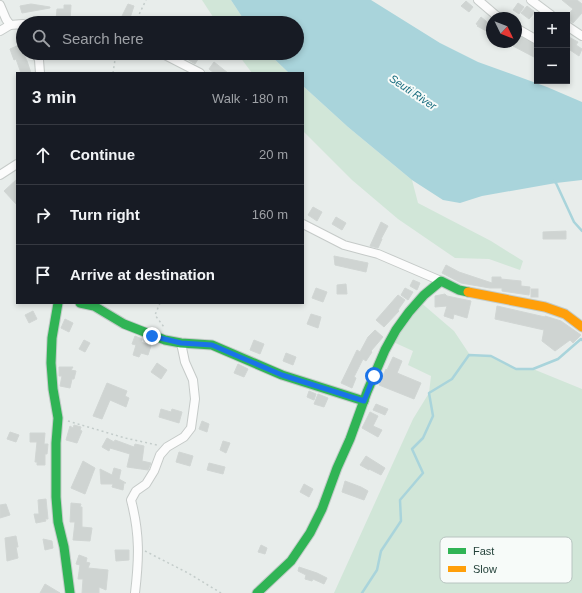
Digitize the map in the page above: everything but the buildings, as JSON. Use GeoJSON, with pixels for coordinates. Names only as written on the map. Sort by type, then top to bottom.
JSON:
{"type":"FeatureCollection","features":[{"type":"Feature","properties":{"kind":"street"},"geometry":{"type":"LineString","coordinates":[[478,0],[492,12]]}},
{"type":"Feature","properties":{"kind":"street"},"geometry":{"type":"LineString","coordinates":[[531,0],[547,12]]}},
{"type":"Feature","properties":{"kind":"street"},"geometry":{"type":"LineString","coordinates":[[0,5],[10,25]]}},
{"type":"Feature","properties":{"kind":"street"},"geometry":{"type":"LineString","coordinates":[[0,31],[10,25],[16,25]]}},
{"type":"Feature","properties":{"kind":"street"},"geometry":{"type":"LineString","coordinates":[[570,28],[582,36]]}},
{"type":"Feature","properties":{"kind":"street"},"geometry":{"type":"LineString","coordinates":[[522,31],[534,38]]}},
{"type":"Feature","properties":{"kind":"street"},"geometry":{"type":"LineString","coordinates":[[38,60],[40,72]]}},
{"type":"Feature","properties":{"kind":"street"},"geometry":{"type":"LineString","coordinates":[[175,60],[198,72]]}},
{"type":"Feature","properties":{"kind":"street"},"geometry":{"type":"LineString","coordinates":[[0,175],[16,165]]}},
{"type":"Feature","properties":{"kind":"street"},"geometry":{"type":"LineString","coordinates":[[304,225],[344,246],[378,254],[459,290],[545,307],[565,314],[582,327]]}},
{"type":"Feature","properties":{"kind":"street"},"geometry":{"type":"LineString","coordinates":[[257,593],[286,567],[302,547],[315,525],[337,467],[352,435],[364,401],[395,332],[411,308],[428,290],[441,282]]}},
{"type":"Feature","properties":{"kind":"street"},"geometry":{"type":"LineString","coordinates":[[58,304],[52,338],[51,363],[53,389],[58,418],[56,443],[58,522],[64,547],[70,593]]}},
{"type":"Feature","properties":{"kind":"street"},"geometry":{"type":"LineString","coordinates":[[85,304],[94,306],[124,324],[165,340],[181,343],[212,345],[282,375],[364,401]]}},
{"type":"Feature","properties":{"kind":"street"},"geometry":{"type":"LineString","coordinates":[[135,593],[139,548],[136,521],[131,500],[136,491],[146,484],[154,471],[160,456],[167,446],[184,437],[191,428],[195,399],[193,380],[181,343]]}},
{"type":"Feature","properties":{"kind":"path"},"geometry":{"type":"LineString","coordinates":[[138,16],[146,0]]}},
{"type":"Feature","properties":{"kind":"path"},"geometry":{"type":"LineString","coordinates":[[113,72],[115,60]]}},
{"type":"Feature","properties":{"kind":"path"},"geometry":{"type":"LineString","coordinates":[[160,304],[155,315],[164,328]]}},
{"type":"Feature","properties":{"kind":"path"},"geometry":{"type":"LineString","coordinates":[[58,418],[125,438],[167,446]]}},
{"type":"Feature","properties":{"kind":"path"},"geometry":{"type":"LineString","coordinates":[[139,548],[188,573],[220,593]]}},
{"type":"Feature","properties":{"kind":"green space"},"geometry":{"type":"Polygon","coordinates":[[[202,0],[231,0],[241,16],[212,16],[202,0]]]}},
{"type":"Feature","properties":{"kind":"green space"},"geometry":{"type":"Polygon","coordinates":[[[242,60],[275,60],[288,72],[251,72],[242,60]]]}},
{"type":"Feature","properties":{"kind":"green space"},"geometry":{"type":"Polygon","coordinates":[[[304,87],[348,127],[412,180],[418,203],[491,241],[523,261],[520,270],[489,259],[455,258],[398,219],[352,180],[304,132],[304,87]]]}},
{"type":"Feature","properties":{"kind":"green space"},"geometry":{"type":"Polygon","coordinates":[[[419,301],[454,331],[470,355],[491,356],[516,369],[533,369],[582,389],[582,593],[334,593],[413,419],[429,393],[431,376],[408,365],[413,351],[391,341],[419,301]]]}},
{"type":"Feature","properties":{"kind":"water","name":"Seuti River"},"geometry":{"type":"Polygon","coordinates":[[[231,0],[371,0],[440,43],[478,62],[534,82],[534,84],[547,87],[582,102],[582,180],[482,196],[460,203],[443,200],[412,180],[348,127],[304,87],[304,72],[288,72],[275,60],[304,60],[304,16],[241,16],[231,0]]]}},
{"type":"Feature","properties":{"kind":"waterway"},"geometry":{"type":"LineString","coordinates":[[553,181],[556,183],[574,222],[582,231]]}},
{"type":"Feature","properties":{"kind":"waterway"},"geometry":{"type":"LineString","coordinates":[[362,593],[377,570],[381,551],[401,521],[400,500],[423,473],[412,449],[423,438],[433,416],[429,393],[452,379],[469,355],[491,356],[516,369],[533,369],[558,359],[581,339],[582,340]]}},
{"type":"Feature","properties":{"kind":"traffic: fast"},"geometry":{"type":"LineString","coordinates":[[257,593],[291,561],[310,533],[322,509],[367,392],[385,350],[396,330],[424,295],[441,281],[459,290],[468,292]]}},
{"type":"Feature","properties":{"kind":"traffic: fast"},"geometry":{"type":"LineString","coordinates":[[58,304],[52,338],[51,363],[53,389],[58,418],[56,443],[56,497],[58,522],[64,547],[70,593]]}},
{"type":"Feature","properties":{"kind":"traffic: fast"},"geometry":{"type":"LineString","coordinates":[[85,304],[94,306],[124,324],[165,340],[181,343],[212,345],[282,375],[364,401]]}},
{"type":"Feature","properties":{"kind":"traffic: slow"},"geometry":{"type":"LineString","coordinates":[[468,292],[545,307],[565,314],[582,327]]}},
{"type":"Feature","properties":{"kind":"route"},"geometry":{"type":"LineString","coordinates":[[152,336],[181,343],[212,345],[282,375],[364,401],[374,376]]}}]}
